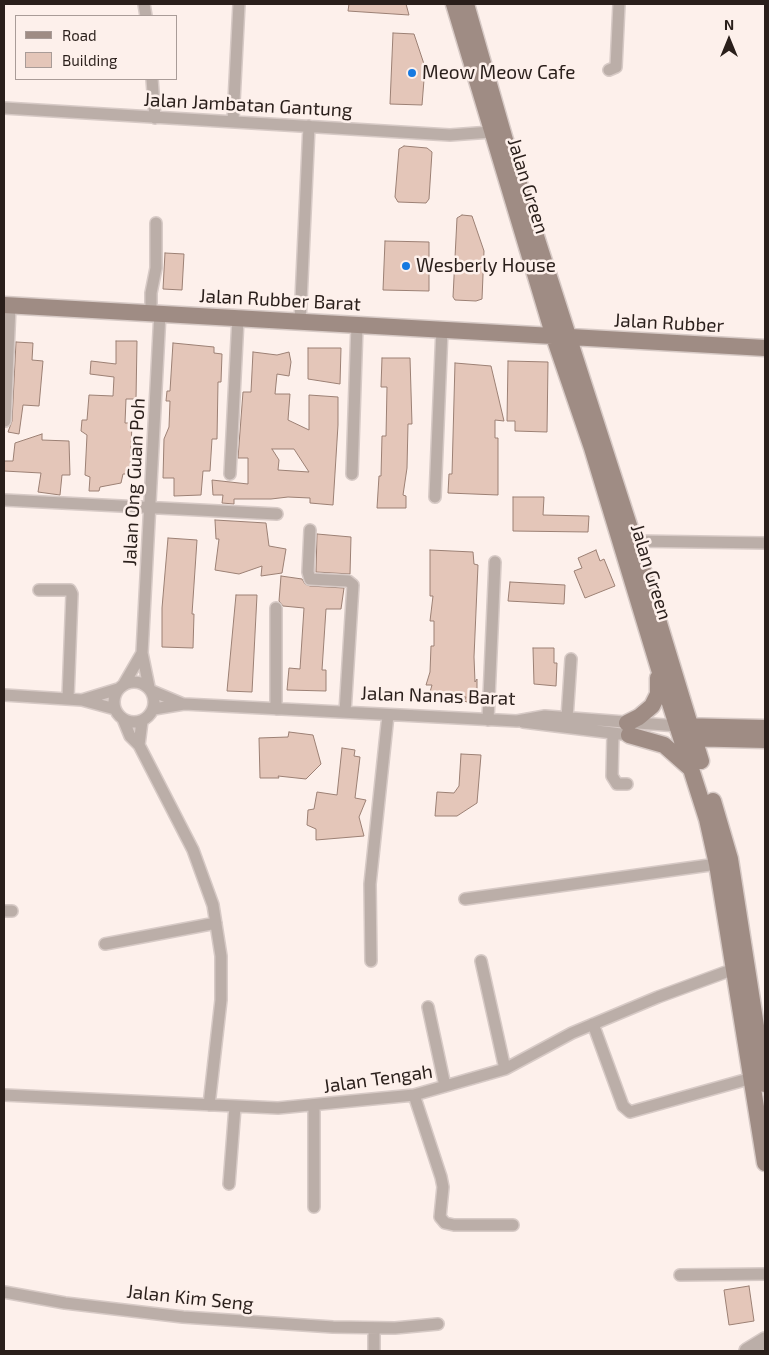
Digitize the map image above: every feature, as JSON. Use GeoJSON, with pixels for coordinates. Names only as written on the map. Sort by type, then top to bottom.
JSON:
{"type":"FeatureCollection","features":[{"type":"Feature","properties":{"kind":"main road","name":"Jalan Green"},"geometry":{"type":"LineString","coordinates":[[454,4],[554,337],[592,448],[659,669],[686,732],[692,769],[707,819],[717,864],[734,970],[762,1081]]}},
{"type":"Feature","properties":{"kind":"main road","name":"Jalan Green"},"geometry":{"type":"LineString","coordinates":[[466,4],[505,140],[634,541],[686,732],[730,859],[762,1081],[765,1163]]}},
{"type":"Feature","properties":{"kind":"main road","name":"Jalan Rubber Barat"},"geometry":{"type":"LineString","coordinates":[[7,305],[554,337]]}},
{"type":"Feature","properties":{"kind":"main road","name":"Jalan Rubber"},"geometry":{"type":"LineString","coordinates":[[554,337],[765,348]]}},
{"type":"Feature","properties":{"kind":"main road"},"geometry":{"type":"LineString","coordinates":[[623,731],[652,706],[658,694],[659,669]]}},
{"type":"Feature","properties":{"kind":"main road"},"geometry":{"type":"LineString","coordinates":[[686,732],[765,728]]}},
{"type":"Feature","properties":{"kind":"main road"},"geometry":{"type":"LineString","coordinates":[[623,731],[664,744],[692,769]]}},
{"type":"Feature","properties":{"kind":"main road"},"geometry":{"type":"LineString","coordinates":[[686,732],[765,740]]}},
{"type":"Feature","properties":{"kind":"street"},"geometry":{"type":"LineString","coordinates":[[233,121],[239,4]]}},
{"type":"Feature","properties":{"kind":"street"},"geometry":{"type":"LineString","coordinates":[[609,70],[616,67],[619,4]]}},
{"type":"Feature","properties":{"kind":"street"},"geometry":{"type":"LineString","coordinates":[[152,80],[155,118]]}},
{"type":"Feature","properties":{"kind":"street","name":"Jalan Jambatan Gantung"},"geometry":{"type":"LineString","coordinates":[[4,108],[450,135],[491,132]]}},
{"type":"Feature","properties":{"kind":"street"},"geometry":{"type":"LineString","coordinates":[[300,322],[309,126]]}},
{"type":"Feature","properties":{"kind":"street","name":"Jalan Ong Guan Poh"},"geometry":{"type":"LineString","coordinates":[[150,689],[142,653],[150,508],[156,314],[151,292],[156,268],[156,223]]}},
{"type":"Feature","properties":{"kind":"street"},"geometry":{"type":"LineString","coordinates":[[5,421],[7,305]]}},
{"type":"Feature","properties":{"kind":"street"},"geometry":{"type":"LineString","coordinates":[[230,474],[238,319]]}},
{"type":"Feature","properties":{"kind":"street"},"geometry":{"type":"LineString","coordinates":[[352,474],[357,325]]}},
{"type":"Feature","properties":{"kind":"street"},"geometry":{"type":"LineString","coordinates":[[435,497],[442,329]]}},
{"type":"Feature","properties":{"kind":"street"},"geometry":{"type":"LineString","coordinates":[[4,500],[277,514]]}},
{"type":"Feature","properties":{"kind":"street"},"geometry":{"type":"LineString","coordinates":[[310,530],[308,572],[310,579],[348,581],[352,585],[345,712]]}},
{"type":"Feature","properties":{"kind":"street"},"geometry":{"type":"LineString","coordinates":[[634,541],[765,543]]}},
{"type":"Feature","properties":{"kind":"street"},"geometry":{"type":"LineString","coordinates":[[488,720],[495,562]]}},
{"type":"Feature","properties":{"kind":"street"},"geometry":{"type":"LineString","coordinates":[[39,590],[70,590],[72,594],[68,698]]}},
{"type":"Feature","properties":{"kind":"street"},"geometry":{"type":"LineString","coordinates":[[276,608],[276,709]]}},
{"type":"Feature","properties":{"kind":"street","name":"Jalan Ong Guan Poh"},"geometry":{"type":"LineString","coordinates":[[121,687],[142,653]]}},
{"type":"Feature","properties":{"kind":"street"},"geometry":{"type":"LineString","coordinates":[[567,718],[571,659]]}},
{"type":"Feature","properties":{"kind":"street"},"geometry":{"type":"LineString","coordinates":[[82,700],[138,682],[150,689],[155,703],[154,709],[142,721],[136,723],[123,719]]}},
{"type":"Feature","properties":{"kind":"street"},"geometry":{"type":"LineString","coordinates":[[115,709],[115,695],[121,687]]}},
{"type":"Feature","properties":{"kind":"street","name":"Jalan Nanas Barat"},"geometry":{"type":"LineString","coordinates":[[150,689],[184,704]]}},
{"type":"Feature","properties":{"kind":"street"},"geometry":{"type":"LineString","coordinates":[[4,695],[68,698],[115,709],[123,719],[130,736],[139,745],[198,862],[212,905],[221,956],[221,1000],[209,1105]]}},
{"type":"Feature","properties":{"kind":"street","name":"Jalan Nanas Barat"},"geometry":{"type":"LineString","coordinates":[[154,709],[184,704],[517,721],[545,716],[567,718],[623,731]]}},
{"type":"Feature","properties":{"kind":"street"},"geometry":{"type":"LineString","coordinates":[[371,961],[370,884],[388,715]]}},
{"type":"Feature","properties":{"kind":"street"},"geometry":{"type":"LineString","coordinates":[[139,745],[142,721]]}},
{"type":"Feature","properties":{"kind":"street"},"geometry":{"type":"LineString","coordinates":[[517,721],[623,731],[686,732]]}},
{"type":"Feature","properties":{"kind":"street"},"geometry":{"type":"LineString","coordinates":[[623,731],[612,776],[617,784],[627,784]]}},
{"type":"Feature","properties":{"kind":"street"},"geometry":{"type":"LineString","coordinates":[[465,899],[717,864]]}},
{"type":"Feature","properties":{"kind":"street"},"geometry":{"type":"LineString","coordinates":[[105,944],[216,923]]}},
{"type":"Feature","properties":{"kind":"street"},"geometry":{"type":"LineString","coordinates":[[481,961],[505,1069]]}},
{"type":"Feature","properties":{"kind":"street","name":"Jalan Tengah"},"geometry":{"type":"LineString","coordinates":[[4,1095],[235,1107],[314,1106],[414,1095],[505,1069],[593,1024],[658,997],[734,970]]}},
{"type":"Feature","properties":{"kind":"street"},"geometry":{"type":"LineString","coordinates":[[428,1007],[445,1086]]}},
{"type":"Feature","properties":{"kind":"street"},"geometry":{"type":"LineString","coordinates":[[593,1024],[623,1106],[630,1112],[762,1081]]}},
{"type":"Feature","properties":{"kind":"street"},"geometry":{"type":"LineString","coordinates":[[414,1095],[441,1177],[443,1187],[440,1217],[444,1223],[454,1226],[513,1225]]}},
{"type":"Feature","properties":{"kind":"street"},"geometry":{"type":"LineString","coordinates":[[314,1106],[314,1207]]}},
{"type":"Feature","properties":{"kind":"street"},"geometry":{"type":"LineString","coordinates":[[229,1184],[235,1107]]}},
{"type":"Feature","properties":{"kind":"street"},"geometry":{"type":"LineString","coordinates":[[680,1275],[765,1274]]}},
{"type":"Feature","properties":{"kind":"street","name":"Jalan Kim Seng"},"geometry":{"type":"LineString","coordinates":[[4,1292],[65,1303],[183,1317],[302,1326],[374,1328],[438,1324]]}},
{"type":"Feature","properties":{"kind":"street"},"geometry":{"type":"LineString","coordinates":[[374,1328],[374,1351]]}},
{"type":"Feature","properties":{"kind":"street"},"geometry":{"type":"LineString","coordinates":[[747,1351],[765,1340]]}},
{"type":"Feature","properties":{"kind":"street"},"geometry":{"type":"LineString","coordinates":[[743,1351],[752,1351]]}},
{"type":"Feature","properties":{"kind":"building"},"geometry":{"type":"Polygon","coordinates":[[[349,4],[406,4],[409,15],[348,11],[349,4]]]}},
{"type":"Feature","properties":{"kind":"building"},"geometry":{"type":"Polygon","coordinates":[[[393,33],[414,34],[425,67],[422,105],[390,104],[393,33]]]}},
{"type":"Feature","properties":{"kind":"building"},"geometry":{"type":"Polygon","coordinates":[[[404,146],[427,148],[432,152],[429,199],[426,203],[398,202],[395,197],[399,149],[404,146]]]}},
{"type":"Feature","properties":{"kind":"building"},"geometry":{"type":"Polygon","coordinates":[[[462,215],[472,216],[484,251],[482,299],[476,301],[455,300],[453,297],[457,218],[462,215]]]}},
{"type":"Feature","properties":{"kind":"building","name":"Wesberly House"},"geometry":{"type":"Polygon","coordinates":[[[385,241],[429,242],[429,291],[383,290],[385,241]]]}},
{"type":"Feature","properties":{"kind":"building"},"geometry":{"type":"Polygon","coordinates":[[[165,253],[184,254],[182,290],[163,289],[165,253]]]}},
{"type":"Feature","properties":{"kind":"building"},"geometry":{"type":"Polygon","coordinates":[[[116,341],[137,341],[136,399],[126,399],[125,423],[132,423],[130,474],[123,474],[121,483],[100,487],[99,491],[89,491],[90,477],[85,475],[87,435],[81,431],[82,420],[87,420],[89,395],[113,396],[114,377],[90,374],[91,361],[116,364],[116,341]]]}},
{"type":"Feature","properties":{"kind":"building"},"geometry":{"type":"Polygon","coordinates":[[[16,342],[33,343],[32,360],[43,361],[39,406],[23,405],[19,434],[8,432],[12,421],[16,342]]]}},
{"type":"Feature","properties":{"kind":"building"},"geometry":{"type":"Polygon","coordinates":[[[173,343],[214,347],[214,353],[222,354],[221,382],[218,382],[217,439],[212,439],[210,471],[203,471],[201,495],[174,496],[174,478],[163,478],[164,439],[169,427],[170,401],[166,401],[167,391],[170,391],[173,343]]]}},
{"type":"Feature","properties":{"kind":"building"},"geometry":{"type":"Polygon","coordinates":[[[308,348],[341,348],[340,384],[308,379],[308,348]]]}},
{"type":"Feature","properties":{"kind":"building"},"geometry":{"type":"Polygon","coordinates":[[[253,352],[277,355],[289,352],[291,362],[289,376],[277,374],[275,394],[290,394],[288,420],[309,430],[309,395],[338,397],[333,505],[310,503],[310,498],[288,497],[234,499],[234,504],[222,503],[223,495],[213,495],[212,480],[248,484],[248,458],[238,458],[243,392],[251,392],[253,352]],[[272,449],[279,460],[278,470],[309,472],[294,449],[272,449]]]}},
{"type":"Feature","properties":{"kind":"building"},"geometry":{"type":"Polygon","coordinates":[[[382,358],[410,358],[412,424],[408,424],[407,468],[403,495],[406,496],[406,508],[377,508],[379,476],[381,476],[382,436],[386,436],[387,387],[381,387],[382,358]]]}},
{"type":"Feature","properties":{"kind":"building"},"geometry":{"type":"Polygon","coordinates":[[[508,361],[548,362],[547,432],[515,431],[515,421],[507,421],[508,361]]]}},
{"type":"Feature","properties":{"kind":"building"},"geometry":{"type":"Polygon","coordinates":[[[455,363],[491,366],[504,421],[495,420],[495,438],[498,438],[498,495],[448,493],[449,474],[452,474],[455,363]]]}},
{"type":"Feature","properties":{"kind":"building"},"geometry":{"type":"Polygon","coordinates":[[[42,434],[42,440],[69,441],[70,475],[62,475],[60,495],[38,492],[41,473],[4,471],[4,461],[13,461],[15,443],[42,434]]]}},
{"type":"Feature","properties":{"kind":"building"},"geometry":{"type":"Polygon","coordinates":[[[513,497],[544,497],[543,515],[589,516],[588,532],[513,531],[513,497]]]}},
{"type":"Feature","properties":{"kind":"building"},"geometry":{"type":"Polygon","coordinates":[[[215,520],[266,523],[269,546],[286,549],[282,573],[261,576],[262,566],[239,574],[215,570],[219,539],[216,539],[215,520]]]}},
{"type":"Feature","properties":{"kind":"building"},"geometry":{"type":"Polygon","coordinates":[[[317,534],[351,537],[350,574],[316,572],[317,534]]]}},
{"type":"Feature","properties":{"kind":"building"},"geometry":{"type":"Polygon","coordinates":[[[168,538],[197,540],[192,614],[194,614],[193,648],[162,647],[162,608],[168,538]]]}},
{"type":"Feature","properties":{"kind":"building"},"geometry":{"type":"Polygon","coordinates":[[[430,550],[473,552],[474,564],[478,565],[474,657],[475,682],[477,679],[477,705],[464,701],[466,697],[440,694],[440,696],[430,692],[432,685],[426,685],[430,672],[431,646],[434,646],[434,621],[430,621],[433,596],[430,596],[430,550]]]}},
{"type":"Feature","properties":{"kind":"building"},"geometry":{"type":"Polygon","coordinates":[[[596,550],[600,561],[604,559],[615,586],[585,598],[574,571],[582,568],[578,558],[596,550]]]}},
{"type":"Feature","properties":{"kind":"building"},"geometry":{"type":"Polygon","coordinates":[[[281,576],[302,579],[305,584],[310,586],[344,588],[341,609],[326,609],[322,670],[326,670],[326,691],[287,690],[289,668],[300,669],[304,608],[283,606],[279,601],[281,576]]]}},
{"type":"Feature","properties":{"kind":"building"},"geometry":{"type":"Polygon","coordinates":[[[510,582],[565,585],[564,604],[508,601],[510,582]]]}},
{"type":"Feature","properties":{"kind":"building"},"geometry":{"type":"Polygon","coordinates":[[[236,595],[257,595],[252,692],[227,691],[236,595]]]}},
{"type":"Feature","properties":{"kind":"building"},"geometry":{"type":"Polygon","coordinates":[[[533,648],[554,648],[554,663],[557,663],[556,686],[534,684],[533,648]]]}},
{"type":"Feature","properties":{"kind":"building"},"geometry":{"type":"Polygon","coordinates":[[[289,732],[313,735],[321,764],[306,779],[278,776],[279,778],[260,778],[259,738],[288,737],[289,732]]]}},
{"type":"Feature","properties":{"kind":"building"},"geometry":{"type":"Polygon","coordinates":[[[342,748],[355,750],[354,756],[360,757],[355,798],[366,800],[359,817],[364,836],[316,840],[316,829],[307,825],[308,810],[314,809],[317,792],[337,795],[342,748]]]}},
{"type":"Feature","properties":{"kind":"building"},"geometry":{"type":"Polygon","coordinates":[[[461,754],[481,755],[477,803],[457,816],[435,816],[437,792],[454,793],[459,786],[461,754]]]}},
{"type":"Feature","properties":{"kind":"building"},"geometry":{"type":"Polygon","coordinates":[[[749,1286],[754,1321],[729,1325],[724,1290],[749,1286]]]}},
{"type":"Feature","properties":{"kind":"place","name":"Meow Meow Cafe"},"geometry":{"type":"Point","coordinates":[412,73]}},
{"type":"Feature","properties":{"kind":"place","name":"Wesberly House"},"geometry":{"type":"Point","coordinates":[406,266]}}]}
